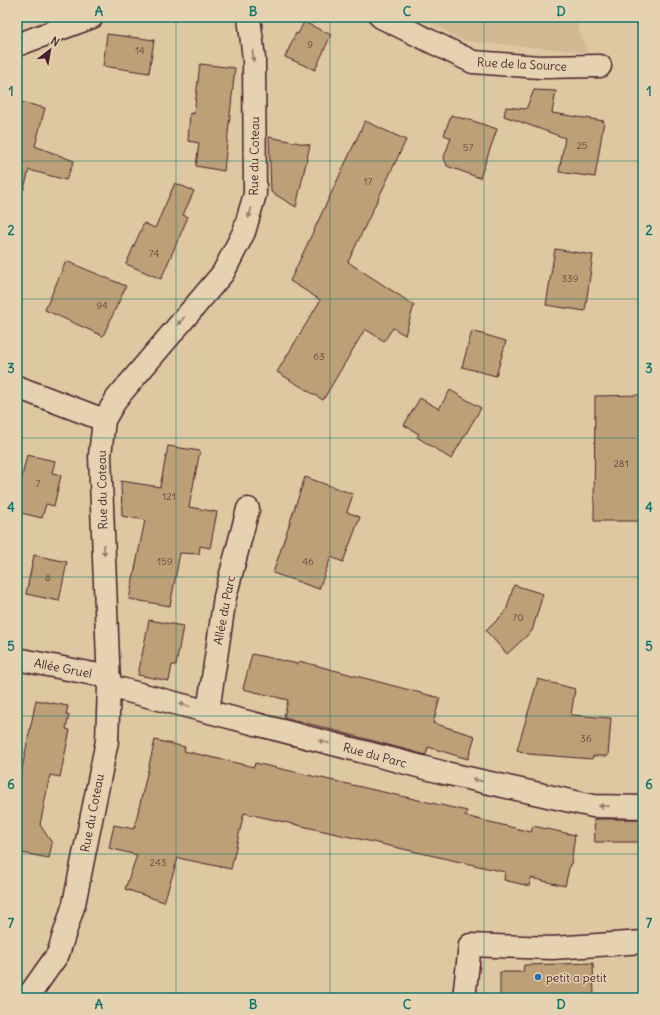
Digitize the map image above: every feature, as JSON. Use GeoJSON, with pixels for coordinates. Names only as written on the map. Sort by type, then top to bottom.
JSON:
{"type":"FeatureCollection","features":[{"type":"Feature","properties":{"kind":"street"},"geometry":{"type":"LineString","coordinates":[[17,44],[92,17]]}},
{"type":"Feature","properties":{"kind":"street","name":"Rue du Coteau"},"geometry":{"type":"LineString","coordinates":[[27,998],[58,954],[74,904],[107,741],[109,681],[100,455],[104,420],[116,398],[223,273],[244,232],[255,194],[254,59],[249,17]]}},
{"type":"Feature","properties":{"kind":"street","name":"Rue de la Source"},"geometry":{"type":"LineString","coordinates":[[381,17],[473,62],[540,67],[600,66]]}},
{"type":"Feature","properties":{"kind":"street"},"geometry":{"type":"LineString","coordinates":[[17,387],[104,420]]}},
{"type":"Feature","properties":{"kind":"street","name":"Allée du Parc"},"geometry":{"type":"LineString","coordinates":[[208,712],[225,597],[248,509]]}},
{"type":"Feature","properties":{"kind":"street","name":"Allée Gruel"},"geometry":{"type":"LineString","coordinates":[[17,659],[109,681]]}},
{"type":"Feature","properties":{"kind":"street","name":"Rue du Parc"},"geometry":{"type":"LineString","coordinates":[[109,681],[208,712],[445,773],[593,806],[643,807]]}},
{"type":"Feature","properties":{"kind":"street"},"geometry":{"type":"LineString","coordinates":[[464,998],[470,945],[552,948],[643,942]]}},
{"type":"Feature","properties":{"kind":"shaded area"},"geometry":{"type":"Polygon","coordinates":[[[420,17],[575,17],[587,52],[463,41],[420,17]]]}},
{"type":"Feature","properties":{"kind":"building"},"geometry":{"type":"Polygon","coordinates":[[[304,22],[331,35],[315,70],[285,57],[296,33],[298,34],[304,22]]]}},
{"type":"Feature","properties":{"kind":"building"},"geometry":{"type":"Polygon","coordinates":[[[107,34],[154,40],[149,73],[103,66],[107,34]]]}},
{"type":"Feature","properties":{"kind":"building"},"geometry":{"type":"Polygon","coordinates":[[[200,64],[235,68],[224,171],[196,166],[199,143],[188,141],[190,113],[194,114],[200,64]]]}},
{"type":"Feature","properties":{"kind":"building"},"geometry":{"type":"Polygon","coordinates":[[[534,90],[556,91],[552,113],[604,121],[595,177],[559,172],[565,138],[504,116],[506,107],[526,109],[534,90]]]}},
{"type":"Feature","properties":{"kind":"building"},"geometry":{"type":"Polygon","coordinates":[[[17,101],[45,108],[35,146],[74,161],[66,180],[29,170],[24,189],[17,188],[17,101]]]}},
{"type":"Feature","properties":{"kind":"building"},"geometry":{"type":"Polygon","coordinates":[[[451,115],[497,129],[480,178],[447,166],[444,157],[451,138],[444,135],[451,115]]]}},
{"type":"Feature","properties":{"kind":"building"},"geometry":{"type":"Polygon","coordinates":[[[365,121],[406,140],[348,262],[414,305],[405,335],[393,328],[384,341],[365,329],[323,400],[277,372],[320,301],[290,281],[365,121]]]}},
{"type":"Feature","properties":{"kind":"building"},"geometry":{"type":"Polygon","coordinates":[[[269,137],[310,145],[296,207],[271,192],[269,137]]]}},
{"type":"Feature","properties":{"kind":"building"},"geometry":{"type":"Polygon","coordinates":[[[175,183],[194,191],[183,215],[188,217],[161,279],[126,264],[144,223],[155,228],[175,183]]]}},
{"type":"Feature","properties":{"kind":"building"},"geometry":{"type":"Polygon","coordinates":[[[555,249],[593,255],[585,311],[546,305],[555,249]]]}},
{"type":"Feature","properties":{"kind":"building"},"geometry":{"type":"Polygon","coordinates":[[[66,261],[126,286],[103,336],[45,310],[66,261]]]}},
{"type":"Feature","properties":{"kind":"building"},"geometry":{"type":"Polygon","coordinates":[[[472,331],[506,341],[496,376],[462,367],[472,331]]]}},
{"type":"Feature","properties":{"kind":"building"},"geometry":{"type":"Polygon","coordinates":[[[450,390],[481,408],[451,459],[417,437],[419,434],[404,425],[420,398],[439,409],[450,390]]]}},
{"type":"Feature","properties":{"kind":"building"},"geometry":{"type":"Polygon","coordinates":[[[642,395],[642,521],[594,521],[595,396],[642,395]]]}},
{"type":"Feature","properties":{"kind":"building"},"geometry":{"type":"Polygon","coordinates":[[[168,446],[200,451],[189,507],[217,512],[210,548],[200,546],[199,554],[180,553],[170,606],[129,599],[145,520],[122,516],[121,481],[160,487],[168,446]]]}},
{"type":"Feature","properties":{"kind":"building"},"geometry":{"type":"Polygon","coordinates":[[[27,455],[55,461],[52,473],[61,475],[54,506],[46,504],[42,518],[17,512],[17,498],[27,455]]]}},
{"type":"Feature","properties":{"kind":"building"},"geometry":{"type":"Polygon","coordinates":[[[305,477],[353,494],[347,512],[360,517],[343,562],[331,557],[319,589],[273,573],[305,477]]]}},
{"type":"Feature","properties":{"kind":"building"},"geometry":{"type":"Polygon","coordinates":[[[34,555],[67,562],[59,601],[26,594],[34,555]]]}},
{"type":"Feature","properties":{"kind":"building"},"geometry":{"type":"Polygon","coordinates":[[[514,585],[543,594],[532,631],[507,654],[486,631],[506,611],[514,585]]]}},
{"type":"Feature","properties":{"kind":"building"},"geometry":{"type":"Polygon","coordinates":[[[149,620],[183,626],[176,665],[172,665],[169,681],[138,675],[149,620]]]}},
{"type":"Feature","properties":{"kind":"building"},"geometry":{"type":"Polygon","coordinates":[[[252,654],[298,664],[299,661],[440,698],[433,723],[475,736],[468,759],[428,747],[426,755],[284,717],[288,700],[243,689],[252,654]]]}},
{"type":"Feature","properties":{"kind":"building"},"geometry":{"type":"Polygon","coordinates":[[[538,679],[575,689],[571,715],[611,718],[608,756],[593,756],[592,759],[529,754],[517,750],[538,679]]]}},
{"type":"Feature","properties":{"kind":"building"},"geometry":{"type":"Polygon","coordinates":[[[36,700],[68,706],[66,715],[69,715],[66,729],[70,730],[60,777],[50,775],[40,825],[52,843],[49,858],[17,852],[17,793],[36,700]]]}},
{"type":"Feature","properties":{"kind":"building"},"geometry":{"type":"Polygon","coordinates":[[[155,740],[185,747],[184,751],[254,767],[255,763],[467,811],[465,816],[531,832],[533,826],[575,835],[571,864],[565,886],[531,878],[529,886],[504,880],[505,872],[244,813],[231,869],[178,858],[164,902],[125,889],[137,855],[109,848],[114,825],[134,829],[155,740]]]}},
{"type":"Feature","properties":{"kind":"building"},"geometry":{"type":"Polygon","coordinates":[[[594,819],[643,819],[643,842],[595,842],[594,819]]]}},
{"type":"Feature","properties":{"kind":"building"},"geometry":{"type":"Polygon","coordinates":[[[593,963],[594,998],[500,998],[500,972],[523,972],[524,965],[593,963]]]}},
{"type":"Feature","properties":{"kind":"place","name":"petit a petit"},"geometry":{"type":"Point","coordinates":[538,977]}}]}
